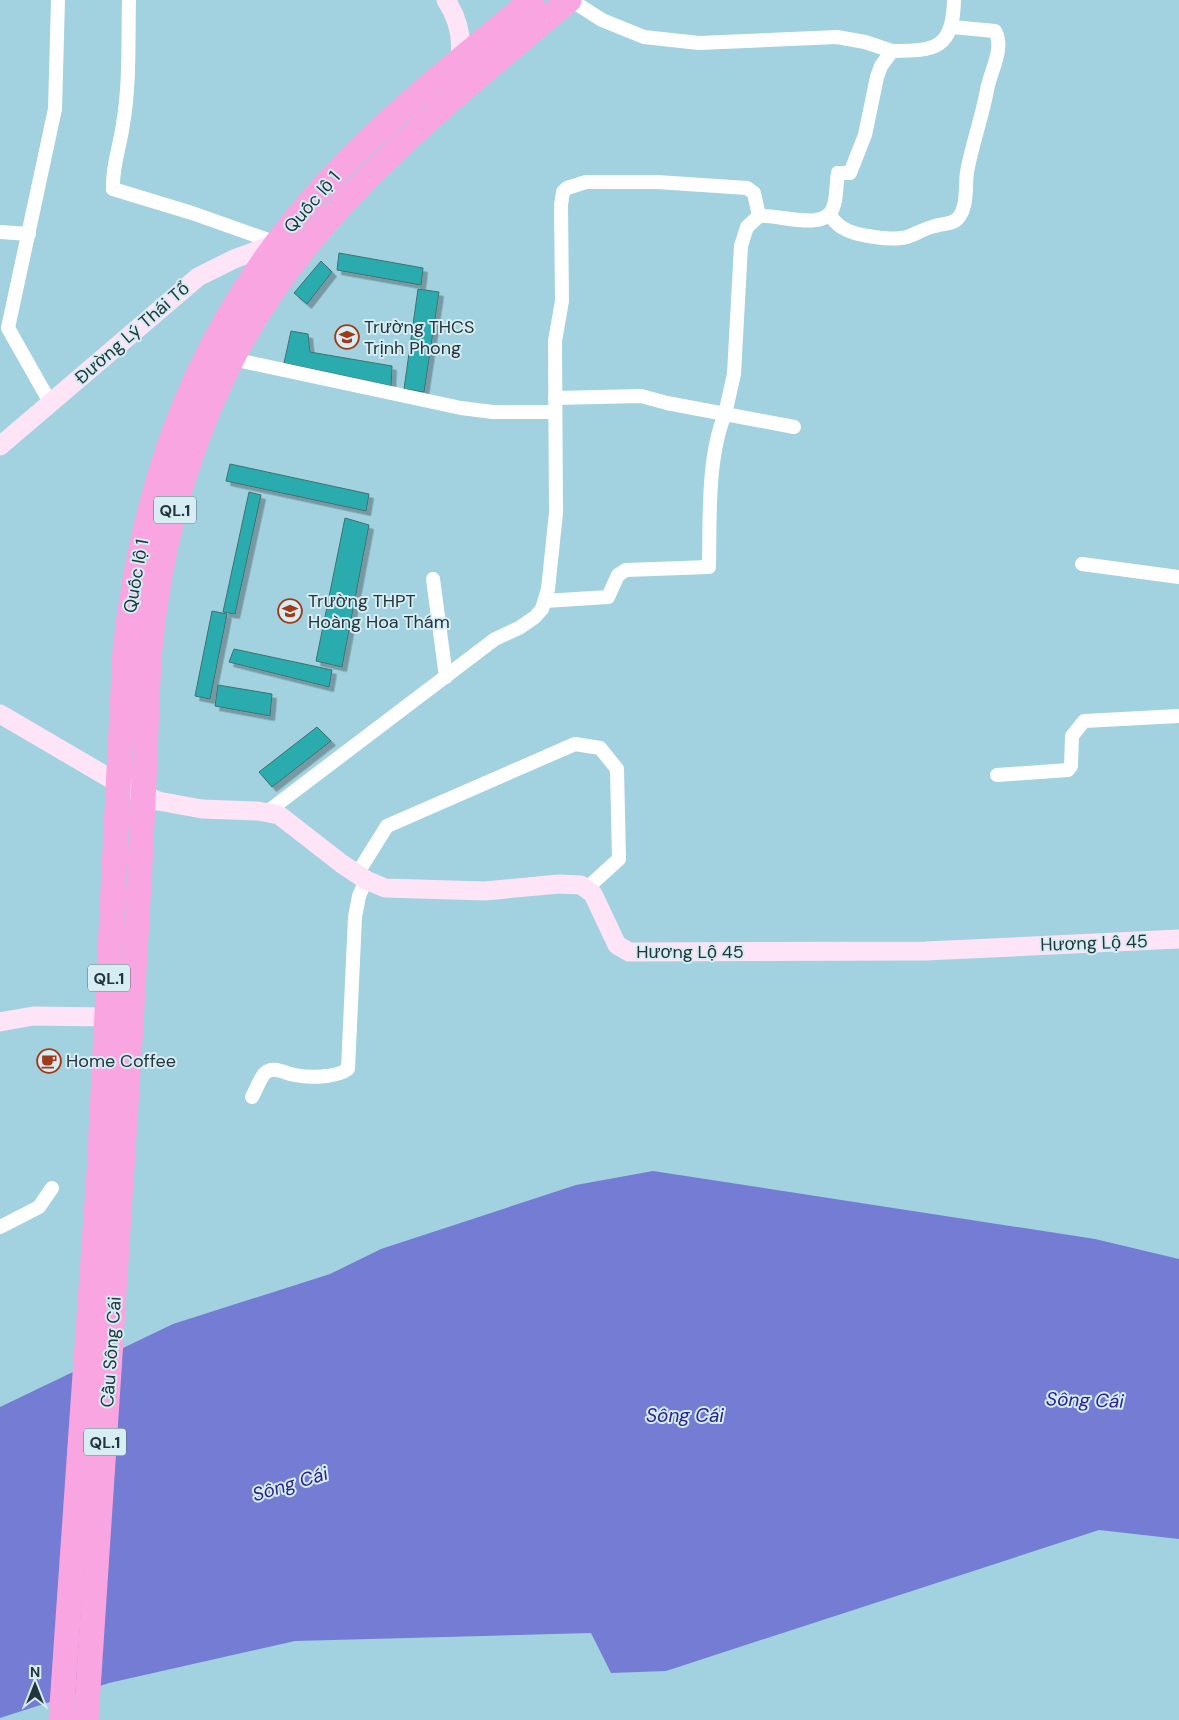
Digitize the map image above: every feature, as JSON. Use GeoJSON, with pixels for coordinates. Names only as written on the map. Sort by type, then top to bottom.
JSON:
{"type":"FeatureCollection","features":[{"type":"Feature","properties":{"kind":"highway","name":"Quốc lộ 1"},"geometry":{"type":"LineString","coordinates":[[99,1173],[125,650],[130,604],[152,498],[185,400],[208,350],[234,304],[277,243],[328,181],[366,142],[532,0]]}},
{"type":"Feature","properties":{"kind":"highway","name":"Quốc lộ 1"},"geometry":{"type":"LineString","coordinates":[[123,1164],[144,796],[150,649],[162,562],[189,460],[208,412],[232,360],[255,318],[313,236],[379,165],[450,101],[570,0]]}},
{"type":"Feature","properties":{"kind":"highway","name":"Cầu Sông Cái"},"geometry":{"type":"LineString","coordinates":[[86,1720],[123,1164]]}},
{"type":"Feature","properties":{"kind":"highway","name":"Cầu Sông Cái"},"geometry":{"type":"LineString","coordinates":[[61,1720],[99,1173]]}},
{"type":"Feature","properties":{"kind":"street"},"geometry":{"type":"LineString","coordinates":[[51,404],[4,328],[29,234],[55,110],[58,0]]}},
{"type":"Feature","properties":{"kind":"street"},"geometry":{"type":"LineString","coordinates":[[129,0],[126,90],[123,125],[112,172],[113,189],[192,213],[277,243]]}},
{"type":"Feature","properties":{"kind":"street"},"geometry":{"type":"LineString","coordinates":[[446,0],[455,13],[459,26],[460,60],[450,101]]}},
{"type":"Feature","properties":{"kind":"street"},"geometry":{"type":"LineString","coordinates":[[570,0],[602,20],[644,37],[699,43],[837,37],[865,42],[892,51],[924,51],[934,47],[948,35],[952,27],[954,0]]}},
{"type":"Feature","properties":{"kind":"street"},"geometry":{"type":"LineString","coordinates":[[829,215],[838,225],[851,232],[877,237],[905,238],[936,225],[950,223],[959,217],[963,207],[967,172],[982,114],[989,77],[997,54],[999,38],[995,32],[989,30],[952,27]]}},
{"type":"Feature","properties":{"kind":"street"},"geometry":{"type":"LineString","coordinates":[[545,601],[608,597],[618,575],[626,570],[709,567],[710,509],[716,450],[734,374],[741,246],[747,227],[759,216],[811,221],[823,219],[829,215],[833,207],[838,173],[850,173],[865,135],[877,77],[881,66],[892,51]]}},
{"type":"Feature","properties":{"kind":"street"},"geometry":{"type":"LineString","coordinates":[[267,812],[495,639],[530,621],[542,609],[545,601],[556,513],[555,341],[562,301],[560,205],[563,192],[567,188],[586,182],[657,182],[747,188],[754,193],[759,216]]}},
{"type":"Feature","properties":{"kind":"street"},"geometry":{"type":"LineString","coordinates":[[0,232],[29,234]]}},
{"type":"Feature","properties":{"kind":"street","name":"Đường Lý Thái Tổ"},"geometry":{"type":"LineString","coordinates":[[0,446],[198,277],[234,259],[277,243]]}},
{"type":"Feature","properties":{"kind":"street"},"geometry":{"type":"LineString","coordinates":[[232,360],[461,408],[493,412],[641,396],[666,403],[794,427]]}},
{"type":"Feature","properties":{"kind":"street"},"geometry":{"type":"LineString","coordinates":[[1082,564],[1179,577]]}},
{"type":"Feature","properties":{"kind":"street"},"geometry":{"type":"LineString","coordinates":[[433,579],[446,676]]}},
{"type":"Feature","properties":{"kind":"street"},"geometry":{"type":"LineString","coordinates":[[0,714],[118,783],[144,796],[169,804],[202,810],[267,812],[288,821],[332,857],[361,877],[385,888],[485,891],[575,884],[588,888],[619,859],[617,769],[600,748],[575,744],[388,826],[361,877],[355,917],[348,1069],[335,1074],[320,1076],[298,1076],[277,1070],[269,1071],[264,1074],[252,1097]]}},
{"type":"Feature","properties":{"kind":"street"},"geometry":{"type":"LineString","coordinates":[[997,775],[1068,770],[1071,766],[1072,736],[1080,724],[1088,719],[1179,716]]}},
{"type":"Feature","properties":{"kind":"street","name":"Hương Lộ 45"},"geometry":{"type":"LineString","coordinates":[[588,888],[617,945],[629,952],[926,951],[1179,939]]}},
{"type":"Feature","properties":{"kind":"street"},"geometry":{"type":"LineString","coordinates":[[0,1022],[33,1016],[107,1017]]}},
{"type":"Feature","properties":{"kind":"street"},"geometry":{"type":"LineString","coordinates":[[0,1227],[39,1207],[52,1188]]}},
{"type":"Feature","properties":{"kind":"water","name":"Sông Cái"},"geometry":{"type":"Polygon","coordinates":[[[653,1171],[1095,1239],[1179,1259],[1179,1539],[1099,1530],[666,1671],[611,1673],[591,1633],[295,1641],[109,1683],[0,1718],[0,1407],[173,1324],[330,1274],[381,1249],[576,1185],[653,1171]]]}},
{"type":"Feature","properties":{"kind":"building"},"geometry":{"type":"Polygon","coordinates":[[[339,253],[423,268],[421,285],[337,270],[339,253]]]}},
{"type":"Feature","properties":{"kind":"building"},"geometry":{"type":"Polygon","coordinates":[[[321,261],[332,272],[307,304],[294,293],[321,261]]]}},
{"type":"Feature","properties":{"kind":"building"},"geometry":{"type":"Polygon","coordinates":[[[418,289],[439,292],[424,392],[404,389],[418,289]]]}},
{"type":"Feature","properties":{"kind":"building"},"geometry":{"type":"Polygon","coordinates":[[[291,331],[308,334],[310,352],[392,366],[391,386],[284,363],[291,331]]]}},
{"type":"Feature","properties":{"kind":"building"},"geometry":{"type":"Polygon","coordinates":[[[230,464],[369,494],[366,511],[226,481],[230,464]]]}},
{"type":"Feature","properties":{"kind":"building"},"geometry":{"type":"Polygon","coordinates":[[[249,492],[261,495],[235,614],[223,612],[249,492]]]}},
{"type":"Feature","properties":{"kind":"building"},"geometry":{"type":"Polygon","coordinates":[[[345,518],[369,525],[342,667],[316,661],[345,518]]]}},
{"type":"Feature","properties":{"kind":"building"},"geometry":{"type":"Polygon","coordinates":[[[212,611],[227,614],[210,699],[195,696],[212,611]]]}},
{"type":"Feature","properties":{"kind":"building"},"geometry":{"type":"Polygon","coordinates":[[[234,649],[332,670],[329,687],[229,662],[234,649]]]}},
{"type":"Feature","properties":{"kind":"building"},"geometry":{"type":"Polygon","coordinates":[[[218,685],[272,694],[270,716],[215,706],[218,685]]]}},
{"type":"Feature","properties":{"kind":"building"},"geometry":{"type":"Polygon","coordinates":[[[317,727],[331,741],[272,787],[259,772],[317,727]]]}},
{"type":"Feature","properties":{"kind":"place","name":"Trường THCS Trịnh Phong"},"geometry":{"type":"Point","coordinates":[347,337]}},
{"type":"Feature","properties":{"kind":"place","name":"Trường THPT Hoàng Hoa Thám"},"geometry":{"type":"Point","coordinates":[290,611]}},
{"type":"Feature","properties":{"kind":"place","name":"Home Coffee"},"geometry":{"type":"Point","coordinates":[49,1061]}}]}
